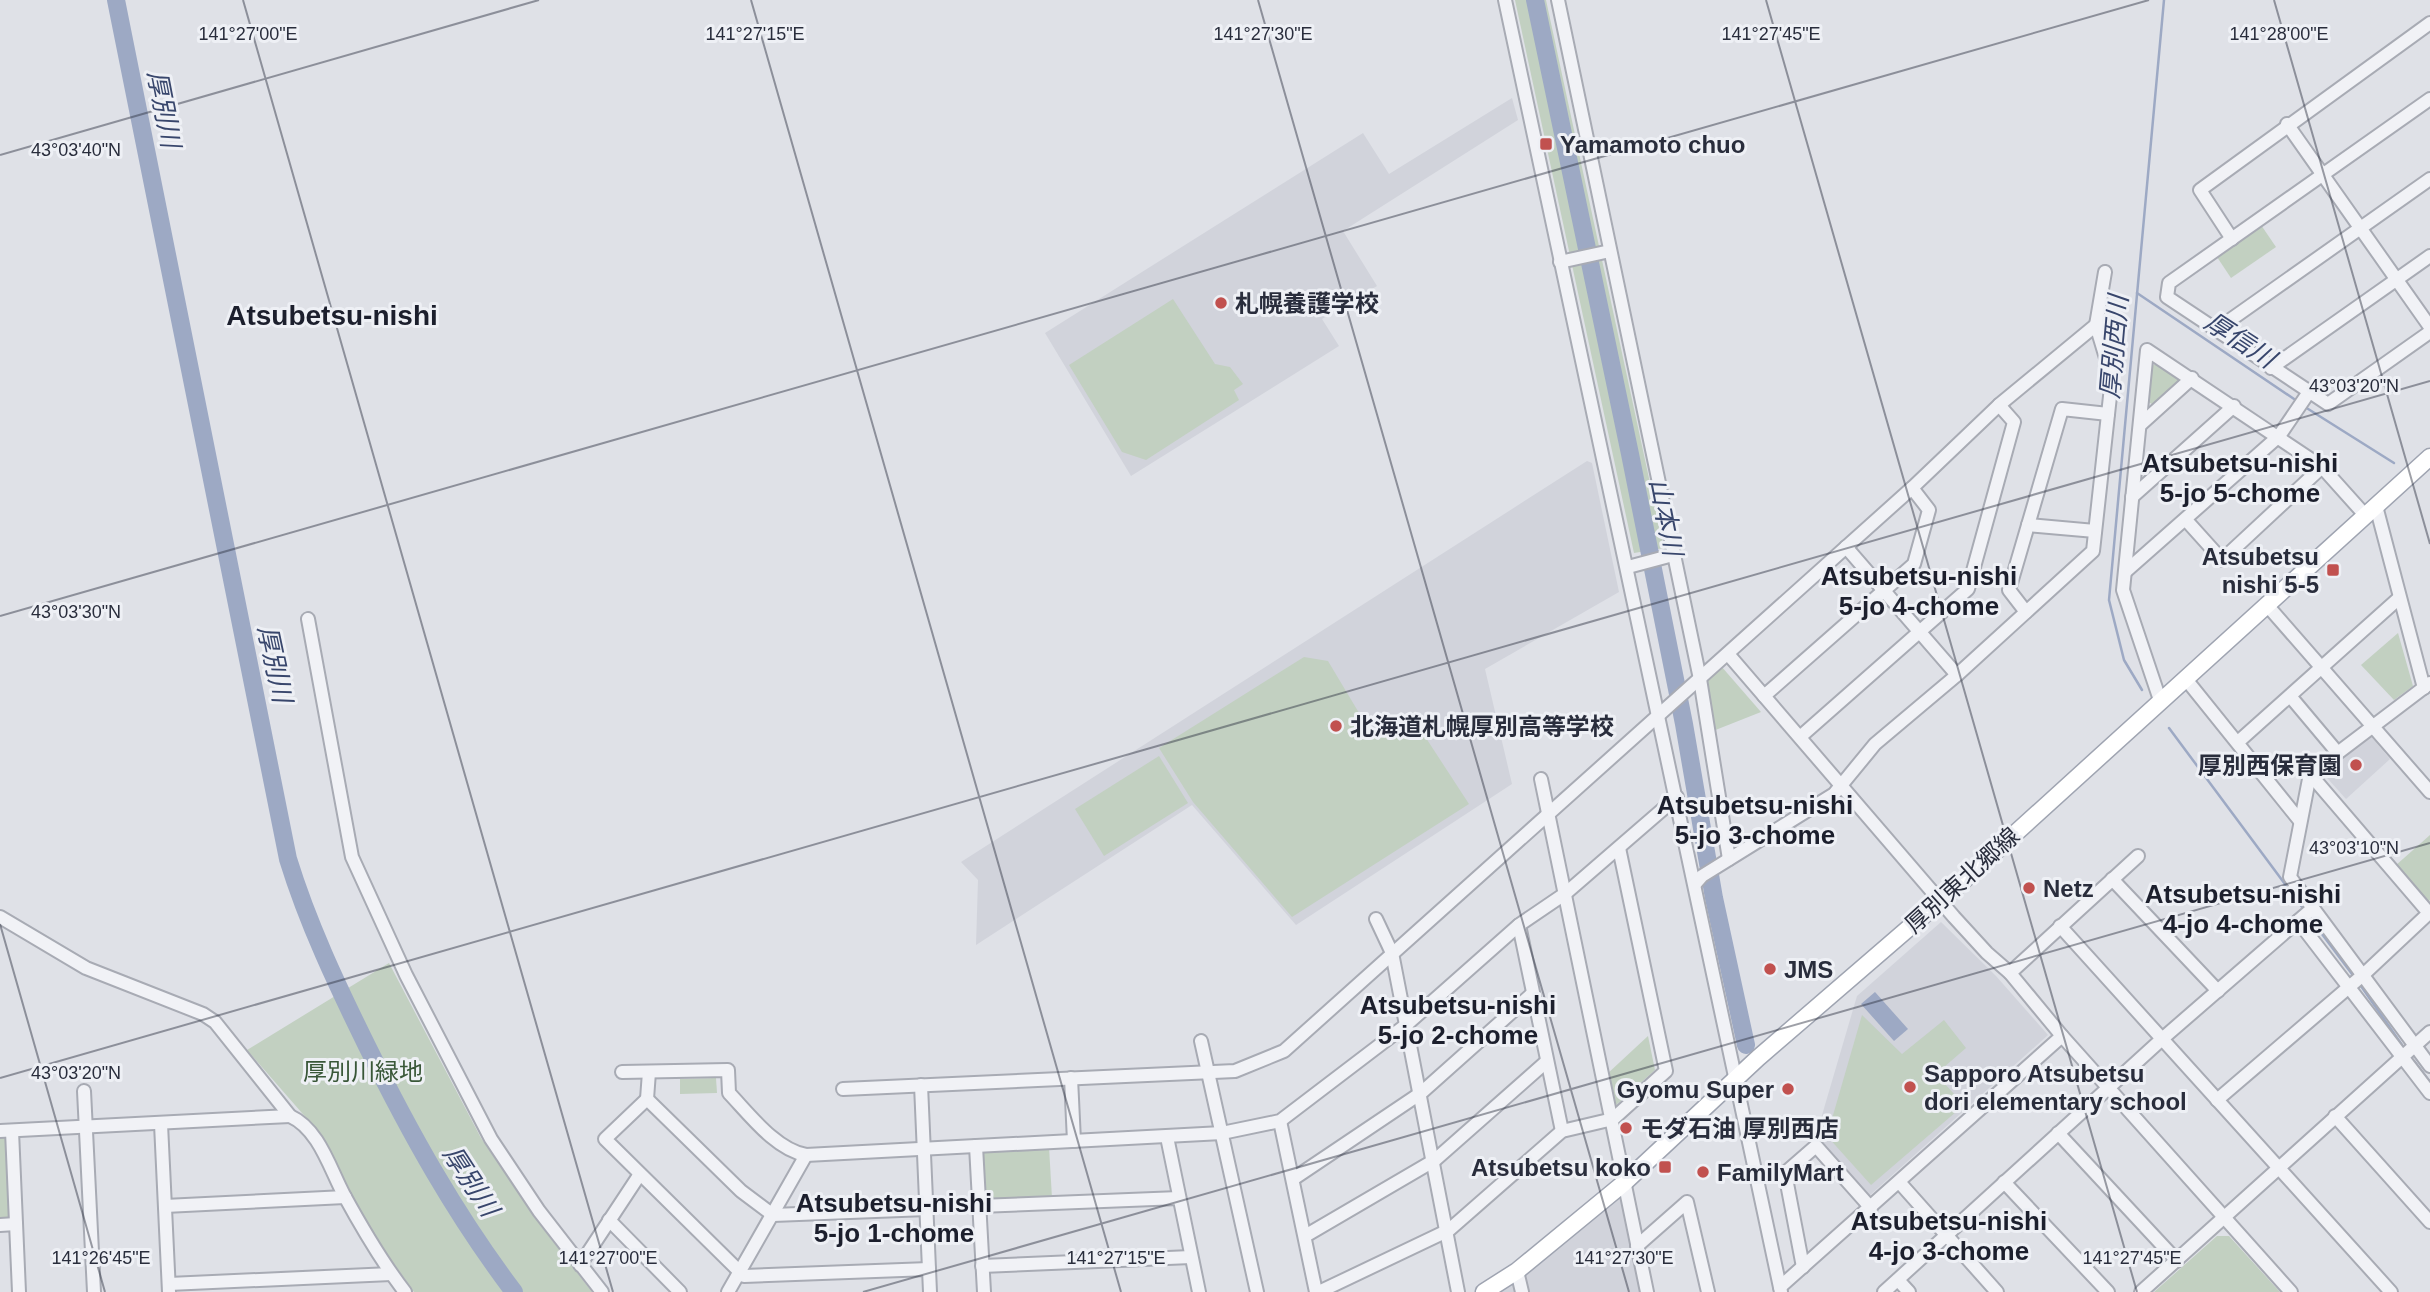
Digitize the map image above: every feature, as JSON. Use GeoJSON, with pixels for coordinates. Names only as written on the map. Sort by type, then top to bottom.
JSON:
{"type":"FeatureCollection","features":[{"type":"Feature","properties":{"kind":"main road","name":"厚別東北郷線"},"geometry":{"type":"LineString","coordinates":[[1484,1292],[1517,1272],[1623,1183],[1734,1081],[1941,901],[2430,457]]}},
{"type":"Feature","properties":{"kind":"street"},"geometry":{"type":"LineString","coordinates":[[1505,0],[1677,797],[1698,880],[1734,1081],[1789,1280]]}},
{"type":"Feature","properties":{"kind":"street"},"geometry":{"type":"LineString","coordinates":[[1558,0],[1669,556],[1697,681],[1724,862]]}},
{"type":"Feature","properties":{"kind":"street"},"geometry":{"type":"LineString","coordinates":[[2232,239],[2200,190],[2287,124],[2430,23]]}},
{"type":"Feature","properties":{"kind":"street"},"geometry":{"type":"LineString","coordinates":[[2287,124],[2323,175],[2360,228],[2397,279],[2430,329],[2328,404],[2306,395],[2272,368],[2167,298],[2169,283],[2323,175],[2430,99]]}},
{"type":"Feature","properties":{"kind":"street"},"geometry":{"type":"LineString","coordinates":[[2216,330],[2430,179]]}},
{"type":"Feature","properties":{"kind":"street"},"geometry":{"type":"LineString","coordinates":[[1560,262],[1607,252]]}},
{"type":"Feature","properties":{"kind":"street"},"geometry":{"type":"LineString","coordinates":[[2272,368],[2430,256]]}},
{"type":"Feature","properties":{"kind":"street"},"geometry":{"type":"LineString","coordinates":[[1698,880],[1834,794],[1875,744],[1957,675],[2092,551],[2112,378],[2096,325],[2105,272]]}},
{"type":"Feature","properties":{"kind":"street"},"geometry":{"type":"LineString","coordinates":[[843,1089],[1235,1071],[1284,1051],[1912,488],[1999,405],[2096,325]]}},
{"type":"Feature","properties":{"kind":"street"},"geometry":{"type":"LineString","coordinates":[[2160,701],[2123,590],[2147,350],[2279,436],[2322,467],[2371,511],[2427,686],[2310,774],[2290,877],[2430,1066]]}},
{"type":"Feature","properties":{"kind":"street"},"geometry":{"type":"LineString","coordinates":[[2140,425],[2192,378]]}},
{"type":"Feature","properties":{"kind":"street"},"geometry":{"type":"LineString","coordinates":[[2124,572],[2279,436],[2306,395]]}},
{"type":"Feature","properties":{"kind":"street"},"geometry":{"type":"LineString","coordinates":[[1800,737],[1968,589],[2014,422],[1999,405]]}},
{"type":"Feature","properties":{"kind":"street"},"geometry":{"type":"LineString","coordinates":[[2132,497],[2234,406]]}},
{"type":"Feature","properties":{"kind":"street"},"geometry":{"type":"LineString","coordinates":[[2026,612],[2009,590],[2062,410],[2108,414]]}},
{"type":"Feature","properties":{"kind":"street"},"geometry":{"type":"LineString","coordinates":[[2186,520],[2222,560],[2322,467]]}},
{"type":"Feature","properties":{"kind":"street"},"geometry":{"type":"LineString","coordinates":[[1764,696],[1914,564],[1928,510],[1912,488]]}},
{"type":"Feature","properties":{"kind":"street"},"geometry":{"type":"LineString","coordinates":[[2028,525],[2095,531]]}},
{"type":"Feature","properties":{"kind":"street"},"geometry":{"type":"LineString","coordinates":[[1846,547],[1882,592],[1957,675]]}},
{"type":"Feature","properties":{"kind":"street"},"geometry":{"type":"LineString","coordinates":[[1628,566],[1669,556]]}},
{"type":"Feature","properties":{"kind":"street"},"geometry":{"type":"LineString","coordinates":[[2238,741],[2398,599]]}},
{"type":"Feature","properties":{"kind":"street"},"geometry":{"type":"LineString","coordinates":[[2266,604],[2430,793]]}},
{"type":"Feature","properties":{"kind":"street"},"geometry":{"type":"LineString","coordinates":[[308,619],[352,858],[406,975],[491,1139],[602,1292]]}},
{"type":"Feature","properties":{"kind":"street"},"geometry":{"type":"LineString","coordinates":[[1728,654],[1941,901],[1987,953],[2010,973],[2062,1037],[2291,1292]]}},
{"type":"Feature","properties":{"kind":"street"},"geometry":{"type":"LineString","coordinates":[[2185,678],[2300,821]]}},
{"type":"Feature","properties":{"kind":"street"},"geometry":{"type":"LineString","coordinates":[[2290,696],[2337,752]]}},
{"type":"Feature","properties":{"kind":"street"},"geometry":{"type":"LineString","coordinates":[[2217,1100],[2364,975],[2430,913],[2310,774]]}},
{"type":"Feature","properties":{"kind":"street"},"geometry":{"type":"LineString","coordinates":[[1541,779],[1647,1292]]}},
{"type":"Feature","properties":{"kind":"street"},"geometry":{"type":"LineString","coordinates":[[621,1072],[728,1070],[729,1093],[767,1131],[796,1153],[806,1155],[1167,1137],[1222,1133],[1280,1121],[1406,1025],[1519,925],[1566,893],[1677,797]]}},
{"type":"Feature","properties":{"kind":"street"},"geometry":{"type":"LineString","coordinates":[[1280,1121],[1317,1292],[1449,1230],[1562,1131],[1613,1119],[1667,1071],[1619,848]]}},
{"type":"Feature","properties":{"kind":"street"},"geometry":{"type":"LineString","coordinates":[[2010,973],[2138,856]]}},
{"type":"Feature","properties":{"kind":"street"},"geometry":{"type":"LineString","coordinates":[[2112,879],[2218,991]]}},
{"type":"Feature","properties":{"kind":"street"},"geometry":{"type":"LineString","coordinates":[[1884,1292],[2162,1039],[2313,908]]}},
{"type":"Feature","properties":{"kind":"street"},"geometry":{"type":"LineString","coordinates":[[0,917],[86,968],[209,1018],[225,1033],[290,1116]]}},
{"type":"Feature","properties":{"kind":"street"},"geometry":{"type":"LineString","coordinates":[[1376,919],[1392,953],[1449,1230],[1458,1292]]}},
{"type":"Feature","properties":{"kind":"street"},"geometry":{"type":"LineString","coordinates":[[2298,920],[2430,1093]]}},
{"type":"Feature","properties":{"kind":"street"},"geometry":{"type":"LineString","coordinates":[[1519,925],[1562,1131]]}},
{"type":"Feature","properties":{"kind":"street"},"geometry":{"type":"LineString","coordinates":[[2060,926],[2390,1292]]}},
{"type":"Feature","properties":{"kind":"street"},"geometry":{"type":"LineString","coordinates":[[1293,1179],[1420,1093],[1532,994]]}},
{"type":"Feature","properties":{"kind":"street"},"geometry":{"type":"LineString","coordinates":[[2141,1292],[2430,1032]]}},
{"type":"Feature","properties":{"kind":"street"},"geometry":{"type":"LineString","coordinates":[[1789,1280],[2062,1037]]}},
{"type":"Feature","properties":{"kind":"street"},"geometry":{"type":"LineString","coordinates":[[1201,1041],[1257,1292]]}},
{"type":"Feature","properties":{"kind":"street"},"geometry":{"type":"LineString","coordinates":[[1305,1236],[1435,1160],[1546,1062]]}},
{"type":"Feature","properties":{"kind":"street"},"geometry":{"type":"LineString","coordinates":[[649,1072],[647,1099],[605,1139],[744,1276],[929,1269]]}},
{"type":"Feature","properties":{"kind":"street"},"geometry":{"type":"LineString","coordinates":[[1071,1077],[1074,1141]]}},
{"type":"Feature","properties":{"kind":"street"},"geometry":{"type":"LineString","coordinates":[[921,1085],[930,1292]]}},
{"type":"Feature","properties":{"kind":"street"},"geometry":{"type":"LineString","coordinates":[[84,1091],[94,1292]]}},
{"type":"Feature","properties":{"kind":"street"},"geometry":{"type":"LineString","coordinates":[[647,1099],[741,1191],[773,1215],[927,1209]]}},
{"type":"Feature","properties":{"kind":"street"},"geometry":{"type":"LineString","coordinates":[[19,1292],[16,1224],[6,1131],[290,1116],[300,1120],[324,1154],[345,1197],[391,1274],[405,1292]]}},
{"type":"Feature","properties":{"kind":"street"},"geometry":{"type":"LineString","coordinates":[[2335,1116],[2430,1222]]}},
{"type":"Feature","properties":{"kind":"street"},"geometry":{"type":"LineString","coordinates":[[161,1124],[169,1288],[391,1274]]}},
{"type":"Feature","properties":{"kind":"street"},"geometry":{"type":"LineString","coordinates":[[2058,1133],[2177,1261]]}},
{"type":"Feature","properties":{"kind":"street"},"geometry":{"type":"LineString","coordinates":[[1167,1137],[1199,1292]]}},
{"type":"Feature","properties":{"kind":"street"},"geometry":{"type":"LineString","coordinates":[[976,1146],[984,1292]]}},
{"type":"Feature","properties":{"kind":"street"},"geometry":{"type":"LineString","coordinates":[[1789,1280],[1785,1173],[1816,1146],[1871,1208]]}},
{"type":"Feature","properties":{"kind":"street"},"geometry":{"type":"LineString","coordinates":[[728,1292],[806,1155]]}},
{"type":"Feature","properties":{"kind":"street"},"geometry":{"type":"LineString","coordinates":[[580,1265],[640,1174]]}},
{"type":"Feature","properties":{"kind":"street"},"geometry":{"type":"LineString","coordinates":[[2004,1182],[2108,1292]]}},
{"type":"Feature","properties":{"kind":"street"},"geometry":{"type":"LineString","coordinates":[[1900,1183],[1997,1292]]}},
{"type":"Feature","properties":{"kind":"street"},"geometry":{"type":"LineString","coordinates":[[165,1206],[345,1197]]}},
{"type":"Feature","properties":{"kind":"street"},"geometry":{"type":"LineString","coordinates":[[979,1206],[1179,1198]]}},
{"type":"Feature","properties":{"kind":"street"},"geometry":{"type":"LineString","coordinates":[[1637,1247],[1687,1202],[1708,1292]]}},
{"type":"Feature","properties":{"kind":"street"},"geometry":{"type":"LineString","coordinates":[[609,1220],[680,1292]]}},
{"type":"Feature","properties":{"kind":"street"},"geometry":{"type":"LineString","coordinates":[[0,1225],[16,1224]]}},
{"type":"Feature","properties":{"kind":"street"},"geometry":{"type":"LineString","coordinates":[[982,1266],[1191,1257]]}},
{"type":"Feature","properties":{"kind":"street"},"geometry":{"type":"LineString","coordinates":[[1517,1272],[1522,1292]]}},
{"type":"Feature","properties":{"kind":"street"},"geometry":{"type":"LineString","coordinates":[[1898,1280],[1909,1292]]}},
{"type":"Feature","properties":{"kind":"shaded area","name":"札幌養護学校"},"geometry":{"type":"Polygon","coordinates":[[[1512,98],[1518,120],[1343,231],[1377,286],[1322,319],[1339,346],[1131,476],[1045,333],[1363,133],[1389,174],[1512,98]]]}},
{"type":"Feature","properties":{"kind":"shaded area","name":"北海道札幌厚別高等学校"},"geometry":{"type":"Polygon","coordinates":[[[1587,461],[1592,463],[1619,592],[1485,669],[1512,784],[1296,925],[1192,805],[976,945],[978,880],[961,862],[1587,461]]]}},
{"type":"Feature","properties":{"kind":"shaded area","name":"厚別西保育園"},"geometry":{"type":"Polygon","coordinates":[[[2369,734],[2390,759],[2346,799],[2320,770],[2369,734]]]}},
{"type":"Feature","properties":{"kind":"shaded area","name":"Sapporo Atsubetsu dori elementary school"},"geometry":{"type":"Polygon","coordinates":[[[1941,922],[1996,976],[2048,1035],[1868,1197],[1815,1139],[1857,996],[1941,922]]]}},
{"type":"Feature","properties":{"kind":"shaded area"},"geometry":{"type":"Polygon","coordinates":[[[1624,1183],[1647,1292],[1484,1292],[1624,1183]]]}},
{"type":"Feature","properties":{"kind":"green space"},"geometry":{"type":"Polygon","coordinates":[[[1515,0],[1546,0],[1664,548],[1634,553],[1515,0]]]}},
{"type":"Feature","properties":{"kind":"green space"},"geometry":{"type":"Polygon","coordinates":[[[2261,225],[2276,247],[2231,278],[2217,257],[2261,225]]]}},
{"type":"Feature","properties":{"kind":"green space"},"geometry":{"type":"Polygon","coordinates":[[[1173,299],[1215,364],[1230,367],[1243,384],[1234,390],[1239,400],[1146,460],[1122,452],[1069,365],[1173,299]]]}},
{"type":"Feature","properties":{"kind":"green space"},"geometry":{"type":"Polygon","coordinates":[[[2157,364],[2179,377],[2180,382],[2154,405],[2148,402],[2151,366],[2157,364]]]}},
{"type":"Feature","properties":{"kind":"green space"},"geometry":{"type":"Polygon","coordinates":[[[2398,633],[2413,686],[2394,700],[2361,665],[2398,633]]]}},
{"type":"Feature","properties":{"kind":"green space"},"geometry":{"type":"Polygon","coordinates":[[[1304,657],[1328,661],[1374,738],[1411,715],[1469,804],[1292,917],[1193,802],[1159,748],[1304,657]]]}},
{"type":"Feature","properties":{"kind":"green space"},"geometry":{"type":"Polygon","coordinates":[[[1721,666],[1761,712],[1713,731],[1703,683],[1721,666]]]}},
{"type":"Feature","properties":{"kind":"green space"},"geometry":{"type":"Polygon","coordinates":[[[1159,756],[1188,803],[1104,856],[1075,809],[1159,756]]]}},
{"type":"Feature","properties":{"kind":"green space"},"geometry":{"type":"Polygon","coordinates":[[[2430,835],[2430,900],[2427,903],[2395,866],[2430,835]]]}},
{"type":"Feature","properties":{"kind":"green space","name":"厚別川緑地"},"geometry":{"type":"Polygon","coordinates":[[[389,963],[481,1138],[541,1226],[592,1292],[414,1292],[353,1206],[315,1128],[247,1050],[389,963]]]}},
{"type":"Feature","properties":{"kind":"green space"},"geometry":{"type":"Polygon","coordinates":[[[1862,1015],[1902,1054],[1944,1020],[1966,1048],[1936,1074],[1964,1105],[1871,1185],[1827,1136],[1862,1015]]]}},
{"type":"Feature","properties":{"kind":"green space"},"geometry":{"type":"Polygon","coordinates":[[[1648,1036],[1655,1070],[1614,1107],[1606,1075],[1648,1036]]]}},
{"type":"Feature","properties":{"kind":"green space"},"geometry":{"type":"Polygon","coordinates":[[[716,1078],[717,1093],[680,1094],[680,1079],[716,1078]]]}},
{"type":"Feature","properties":{"kind":"green space"},"geometry":{"type":"Polygon","coordinates":[[[0,1138],[9,1138],[12,1220],[0,1220],[0,1138]]]}},
{"type":"Feature","properties":{"kind":"green space"},"geometry":{"type":"Polygon","coordinates":[[[1049,1147],[1052,1198],[982,1200],[980,1150],[1049,1147]]]}},
{"type":"Feature","properties":{"kind":"green space"},"geometry":{"type":"Polygon","coordinates":[[[2217,1236],[2229,1236],[2280,1292],[2154,1292],[2217,1236]]]}},
{"type":"Feature","properties":{"kind":"water"},"geometry":{"type":"Polygon","coordinates":[[[1875,992],[1908,1029],[1894,1041],[1861,1004],[1875,992]]]}},
{"type":"Feature","properties":{"kind":"waterway","name":"厚別川"},"geometry":{"type":"LineString","coordinates":[[116,0],[288,859],[324,954],[400,1110],[453,1203],[514,1292]]}},
{"type":"Feature","properties":{"kind":"waterway","name":"山本川"},"geometry":{"type":"LineString","coordinates":[[1535,0],[1630,454],[1684,724],[1714,898],[1746,1045]]}},
{"type":"Feature","properties":{"kind":"waterway","name":"厚別西川"},"geometry":{"type":"LineString","coordinates":[[2142,690],[2124,660],[2109,600],[2164,0]]}},
{"type":"Feature","properties":{"kind":"waterway","name":"厚信川"},"geometry":{"type":"LineString","coordinates":[[2137,293],[2297,401]]}},
{"type":"Feature","properties":{"kind":"waterway","name":"厚信川"},"geometry":{"type":"LineString","coordinates":[[2305,407],[2394,463]]}},
{"type":"Feature","properties":{"kind":"waterway","name":"厚別西川"},"geometry":{"type":"LineString","coordinates":[[2169,728],[2302,907]]}},
{"type":"Feature","properties":{"kind":"waterway","name":"厚別西川"},"geometry":{"type":"LineString","coordinates":[[2310,918],[2352,974]]}},
{"type":"Feature","properties":{"kind":"waterway","name":"厚別西川"},"geometry":{"type":"LineString","coordinates":[[2361,986],[2402,1045]]}},
{"type":"Feature","properties":{"kind":"waterway","name":"厚別西川"},"geometry":{"type":"LineString","coordinates":[[2414,1061],[2430,1082]]}},
{"type":"Feature","properties":{"kind":"place","name":"Yamamoto chuo"},"geometry":{"type":"Point","coordinates":[1546,144]}},
{"type":"Feature","properties":{"kind":"place","name":"札幌養護学校"},"geometry":{"type":"Point","coordinates":[1221,303]}},
{"type":"Feature","properties":{"kind":"place","name":"Atsubetsu nishi 5-5"},"geometry":{"type":"Point","coordinates":[2333,570]}},
{"type":"Feature","properties":{"kind":"place","name":"北海道札幌厚別高等学校"},"geometry":{"type":"Point","coordinates":[1336,726]}},
{"type":"Feature","properties":{"kind":"place","name":"厚別西保育園"},"geometry":{"type":"Point","coordinates":[2356,765]}},
{"type":"Feature","properties":{"kind":"place","name":"Netz"},"geometry":{"type":"Point","coordinates":[2029,888]}},
{"type":"Feature","properties":{"kind":"place","name":"JMS"},"geometry":{"type":"Point","coordinates":[1770,969]}},
{"type":"Feature","properties":{"kind":"place","name":"Sapporo Atsubetsu dori elementary school"},"geometry":{"type":"Point","coordinates":[1910,1087]}},
{"type":"Feature","properties":{"kind":"place","name":"Gyomu Super"},"geometry":{"type":"Point","coordinates":[1788,1089]}},
{"type":"Feature","properties":{"kind":"place","name":"モダ石油 厚別西店"},"geometry":{"type":"Point","coordinates":[1626,1128]}},
{"type":"Feature","properties":{"kind":"place","name":"Atsubetsu koko"},"geometry":{"type":"Point","coordinates":[1665,1167]}},
{"type":"Feature","properties":{"kind":"place","name":"FamilyMart"},"geometry":{"type":"Point","coordinates":[1703,1172]}},
{"type":"Feature","properties":{"kind":"district","name":"Atsubetsu-nishi"},"geometry":{"type":"Point","coordinates":[332,315]}},
{"type":"Feature","properties":{"kind":"district","name":"Atsubetsu-nishi 5-jo 5-chome"},"geometry":{"type":"Point","coordinates":[2240,478]}},
{"type":"Feature","properties":{"kind":"district","name":"Atsubetsu-nishi 5-jo 4-chome"},"geometry":{"type":"Point","coordinates":[1919,591]}},
{"type":"Feature","properties":{"kind":"district","name":"Atsubetsu-nishi 5-jo 3-chome"},"geometry":{"type":"Point","coordinates":[1755,820]}},
{"type":"Feature","properties":{"kind":"district","name":"Atsubetsu-nishi 4-jo 4-chome"},"geometry":{"type":"Point","coordinates":[2243,909]}},
{"type":"Feature","properties":{"kind":"district","name":"Atsubetsu-nishi 5-jo 2-chome"},"geometry":{"type":"Point","coordinates":[1458,1020]}},
{"type":"Feature","properties":{"kind":"district","name":"Atsubetsu-nishi 5-jo 1-chome"},"geometry":{"type":"Point","coordinates":[894,1218]}},
{"type":"Feature","properties":{"kind":"district","name":"Atsubetsu-nishi 4-jo 3-chome"},"geometry":{"type":"Point","coordinates":[1949,1236]}}]}
